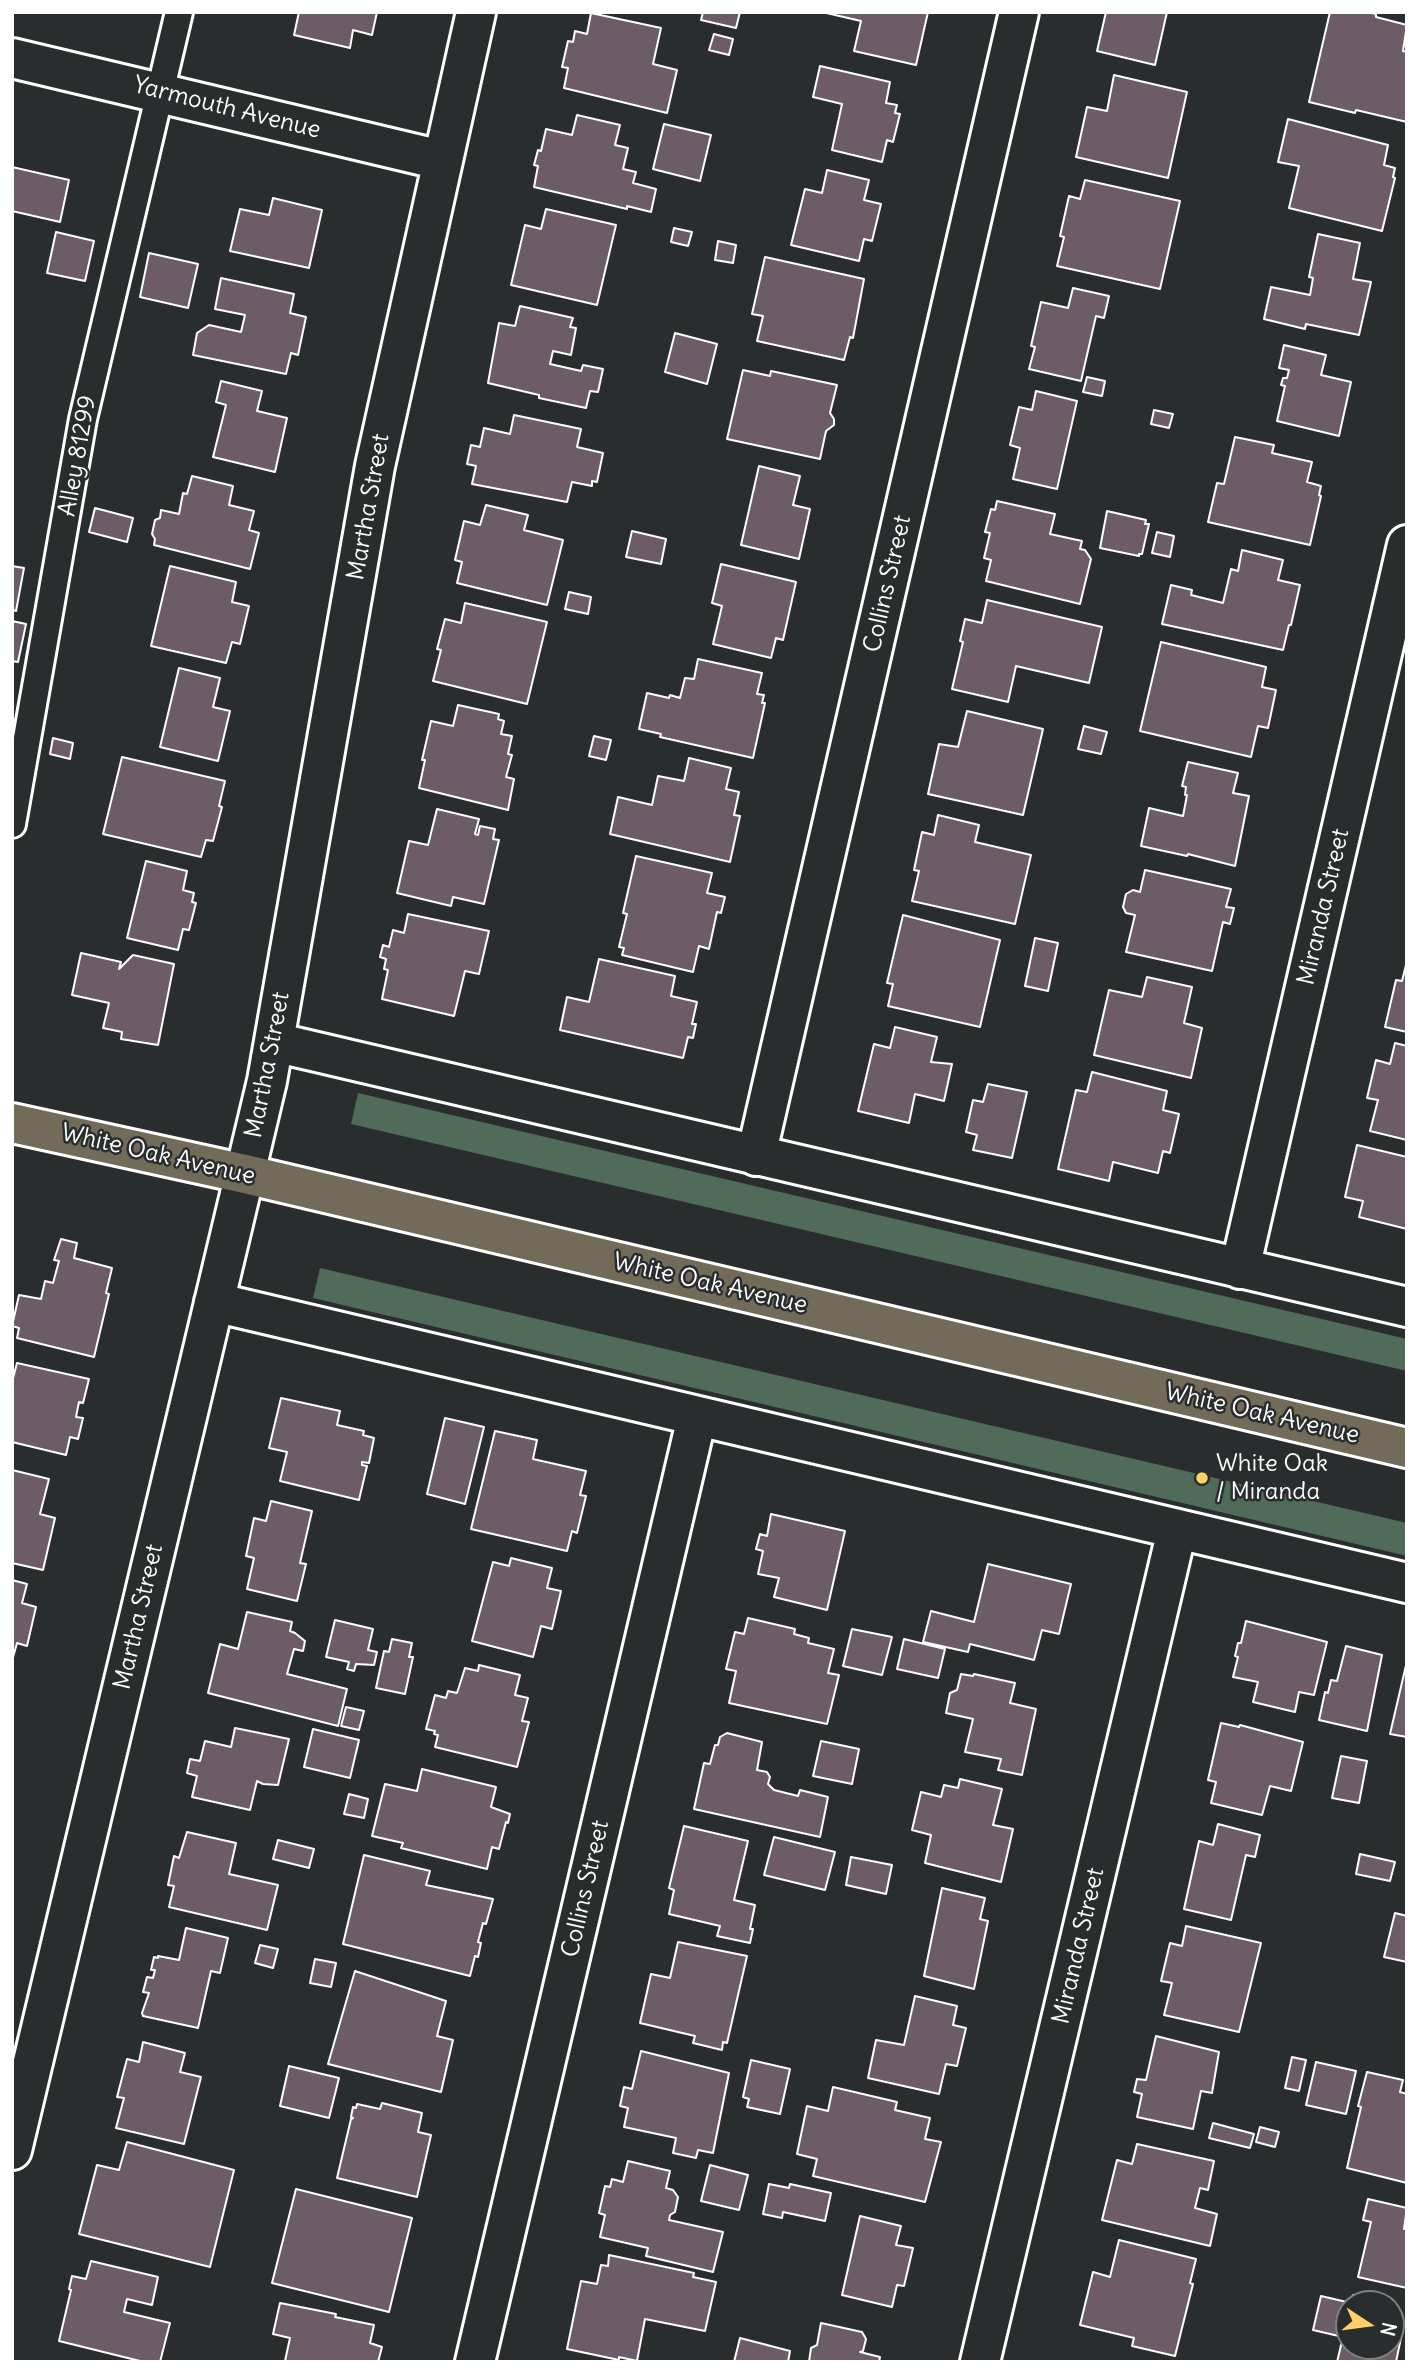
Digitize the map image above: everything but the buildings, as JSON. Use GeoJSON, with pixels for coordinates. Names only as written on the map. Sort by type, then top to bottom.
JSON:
{"type":"FeatureCollection","features":[{"type":"Feature","properties":{"kind":"main road","name":"White Oak Avenue"},"geometry":{"type":"LineString","coordinates":[[12,1123],[245,1174],[1407,1448]]}},
{"type":"Feature","properties":{"kind":"street","name":"Martha Street"},"geometry":{"type":"LineString","coordinates":[[12,2150],[245,1174],[274,1042],[375,466],[476,12]]}},
{"type":"Feature","properties":{"kind":"street","name":"Collins Street"},"geometry":{"type":"LineString","coordinates":[[756,1156],[1019,12]]}},
{"type":"Feature","properties":{"kind":"street","name":"Yarmouth Avenue"},"geometry":{"type":"LineString","coordinates":[[12,58],[442,160]]}},
{"type":"Feature","properties":{"kind":"street","name":"Miranda Street"},"geometry":{"type":"LineString","coordinates":[[1240,1269],[1407,545]]}},
{"type":"Feature","properties":{"kind":"street"},"geometry":{"type":"LineString","coordinates":[[274,1042],[1407,1307]]}},
{"type":"Feature","properties":{"kind":"street"},"geometry":{"type":"LineString","coordinates":[[214,1302],[1407,1583]]}},
{"type":"Feature","properties":{"kind":"street","name":"Collins Street"},"geometry":{"type":"LineString","coordinates":[[475,2362],[697,1417]]}},
{"type":"Feature","properties":{"kind":"street","name":"Miranda Street"},"geometry":{"type":"LineString","coordinates":[[980,2362],[1177,1530]]}},
{"type":"Feature","properties":{"kind":"lane","name":"Alley 81299"},"geometry":{"type":"LineString","coordinates":[[12,824],[83,419],[178,12]]}},
{"type":"Feature","properties":{"kind":"green space"},"geometry":{"type":"Polygon","coordinates":[[[358,1093],[1407,1339],[1407,1371],[351,1124],[358,1093]]]}},
{"type":"Feature","properties":{"kind":"green space"},"geometry":{"type":"Polygon","coordinates":[[[320,1268],[1407,1523],[1407,1556],[313,1298],[320,1268]]]}},
{"type":"Feature","properties":{"kind":"place","name":"White Oak / Miranda"},"geometry":{"type":"Point","coordinates":[1202,1478]}}]}
